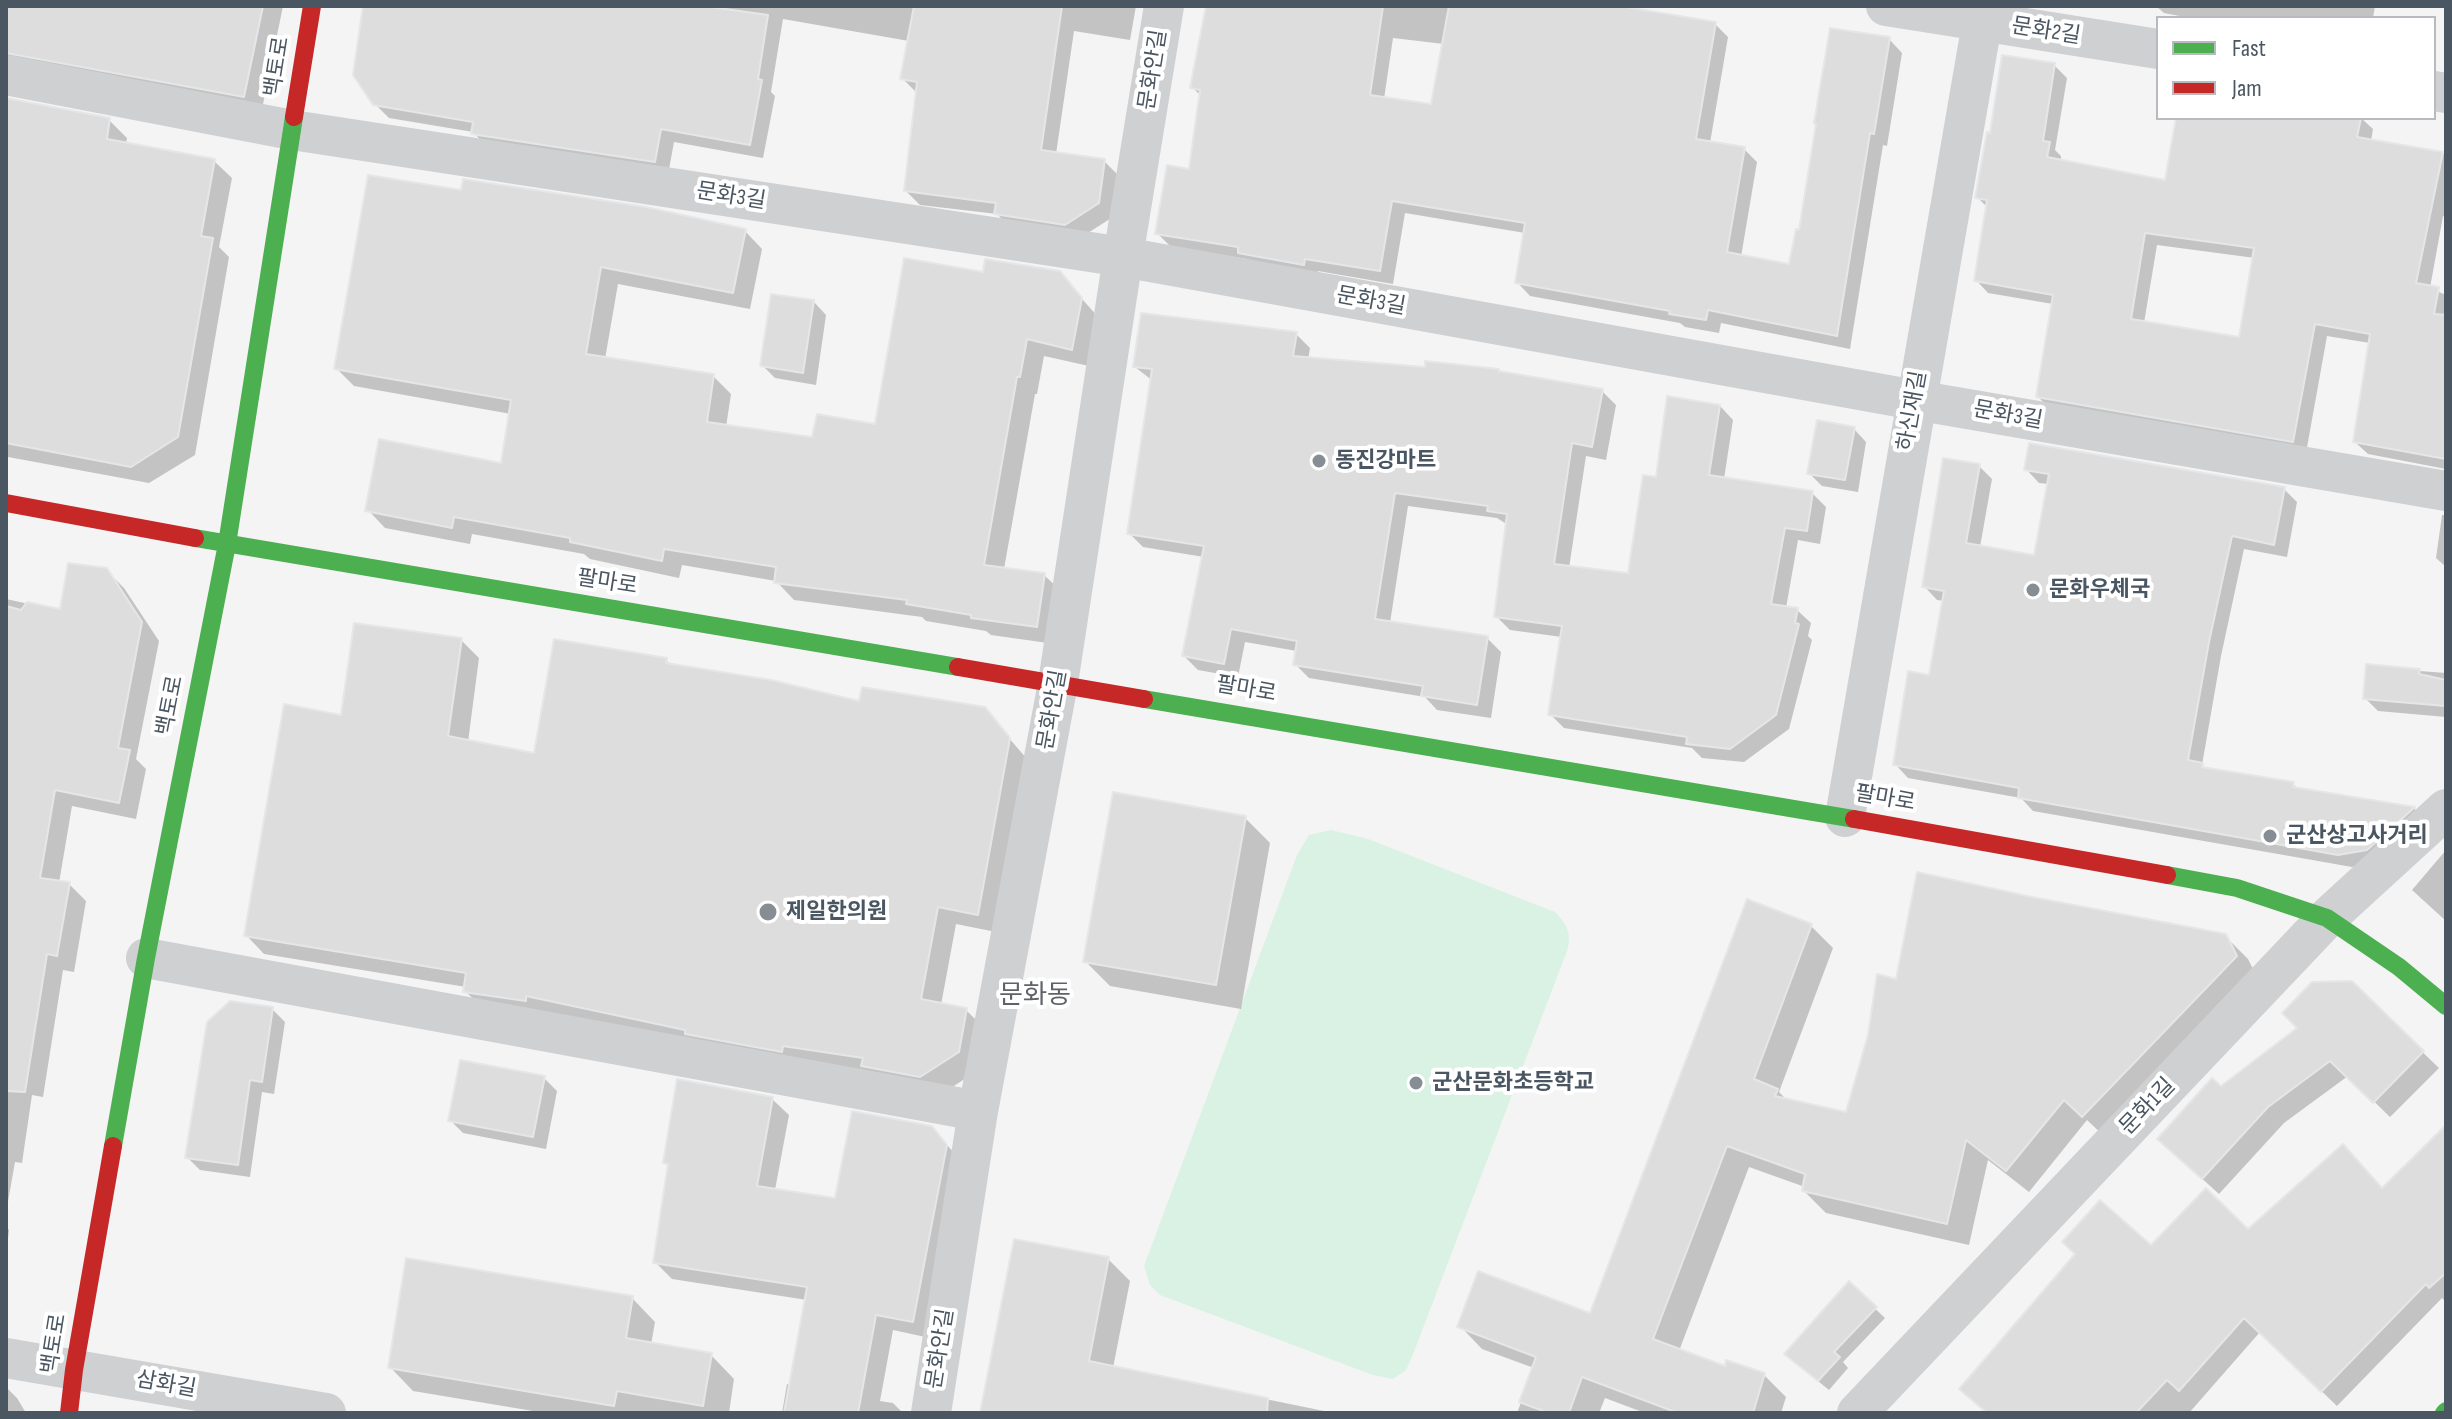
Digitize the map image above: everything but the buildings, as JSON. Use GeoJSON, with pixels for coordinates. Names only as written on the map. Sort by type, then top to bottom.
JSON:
{"type":"FeatureCollection","features":[{"type":"Feature","properties":{"kind":"street","name":"백토로"},"geometry":{"type":"LineString","coordinates":[[69,1413],[146,958],[227,544],[312,6]]}},
{"type":"Feature","properties":{"kind":"street","name":"문화안길"},"geometry":{"type":"LineString","coordinates":[[931,1413],[978,1111],[1058,683],[1164,6]]}},
{"type":"Feature","properties":{"kind":"street","name":"문화2길"},"geometry":{"type":"LineString","coordinates":[[1886,6],[1983,14],[2156,49]]}},
{"type":"Feature","properties":{"kind":"street","name":"하신재길"},"geometry":{"type":"LineString","coordinates":[[1845,817],[1983,14]]}},
{"type":"Feature","properties":{"kind":"street","name":"문화3길"},"geometry":{"type":"LineString","coordinates":[[6,75],[292,130],[1123,257],[1915,400],[2446,491]]}},
{"type":"Feature","properties":{"kind":"street","name":"팔마로"},"geometry":{"type":"LineString","coordinates":[[6,503],[227,544],[1845,817],[2237,888],[2327,918],[2399,967],[2446,1006]]}},
{"type":"Feature","properties":{"kind":"street","name":"문화1길"},"geometry":{"type":"LineString","coordinates":[[1857,1413],[2327,918],[2446,809]]}},
{"type":"Feature","properties":{"kind":"street"},"geometry":{"type":"LineString","coordinates":[[146,958],[978,1111]]}},
{"type":"Feature","properties":{"kind":"street","name":"삼화길"},"geometry":{"type":"LineString","coordinates":[[6,1358],[326,1413]]}},
{"type":"Feature","properties":{"kind":"green space"},"geometry":{"type":"Polygon","coordinates":[[[1331,830],[1368,839],[1555,912],[1569,934],[1567,951],[1412,1357],[1406,1370],[1393,1379],[1373,1375],[1160,1295],[1150,1285],[1144,1266],[1297,855],[1309,835],[1331,830]]]}},
{"type":"Feature","properties":{"kind":"traffic: fast"},"geometry":{"type":"LineString","coordinates":[[113,1146],[146,958],[227,544],[294,117]]}},
{"type":"Feature","properties":{"kind":"traffic: fast"},"geometry":{"type":"LineString","coordinates":[[195,538],[958,667]]}},
{"type":"Feature","properties":{"kind":"traffic: fast"},"geometry":{"type":"LineString","coordinates":[[1144,699],[1854,819]]}},
{"type":"Feature","properties":{"kind":"traffic: fast"},"geometry":{"type":"LineString","coordinates":[[2167,875],[2237,888],[2327,918],[2399,967],[2446,1006]]}},
{"type":"Feature","properties":{"kind":"traffic: jam"},"geometry":{"type":"LineString","coordinates":[[294,117],[312,6]]}},
{"type":"Feature","properties":{"kind":"traffic: jam"},"geometry":{"type":"LineString","coordinates":[[6,503],[195,538]]}},
{"type":"Feature","properties":{"kind":"traffic: jam"},"geometry":{"type":"LineString","coordinates":[[958,667],[1144,699]]}},
{"type":"Feature","properties":{"kind":"traffic: jam"},"geometry":{"type":"LineString","coordinates":[[1854,819],[2167,875]]}},
{"type":"Feature","properties":{"kind":"traffic: jam"},"geometry":{"type":"LineString","coordinates":[[69,1413],[113,1146]]}},
{"type":"Feature","properties":{"kind":"place","name":"동진강마트"},"geometry":{"type":"Point","coordinates":[1319,461]}},
{"type":"Feature","properties":{"kind":"place","name":"문화우체국"},"geometry":{"type":"Point","coordinates":[2033,590]}},
{"type":"Feature","properties":{"kind":"place","name":"군산상고사거리"},"geometry":{"type":"Point","coordinates":[2270,836]}},
{"type":"Feature","properties":{"kind":"place","name":"제일한의원"},"geometry":{"type":"Point","coordinates":[768,912]}},
{"type":"Feature","properties":{"kind":"place","name":"군산문화초등학교"},"geometry":{"type":"Point","coordinates":[1416,1083]}},
{"type":"Feature","properties":{"kind":"district","name":"문화동"},"geometry":{"type":"Point","coordinates":[1035,996]}}]}
